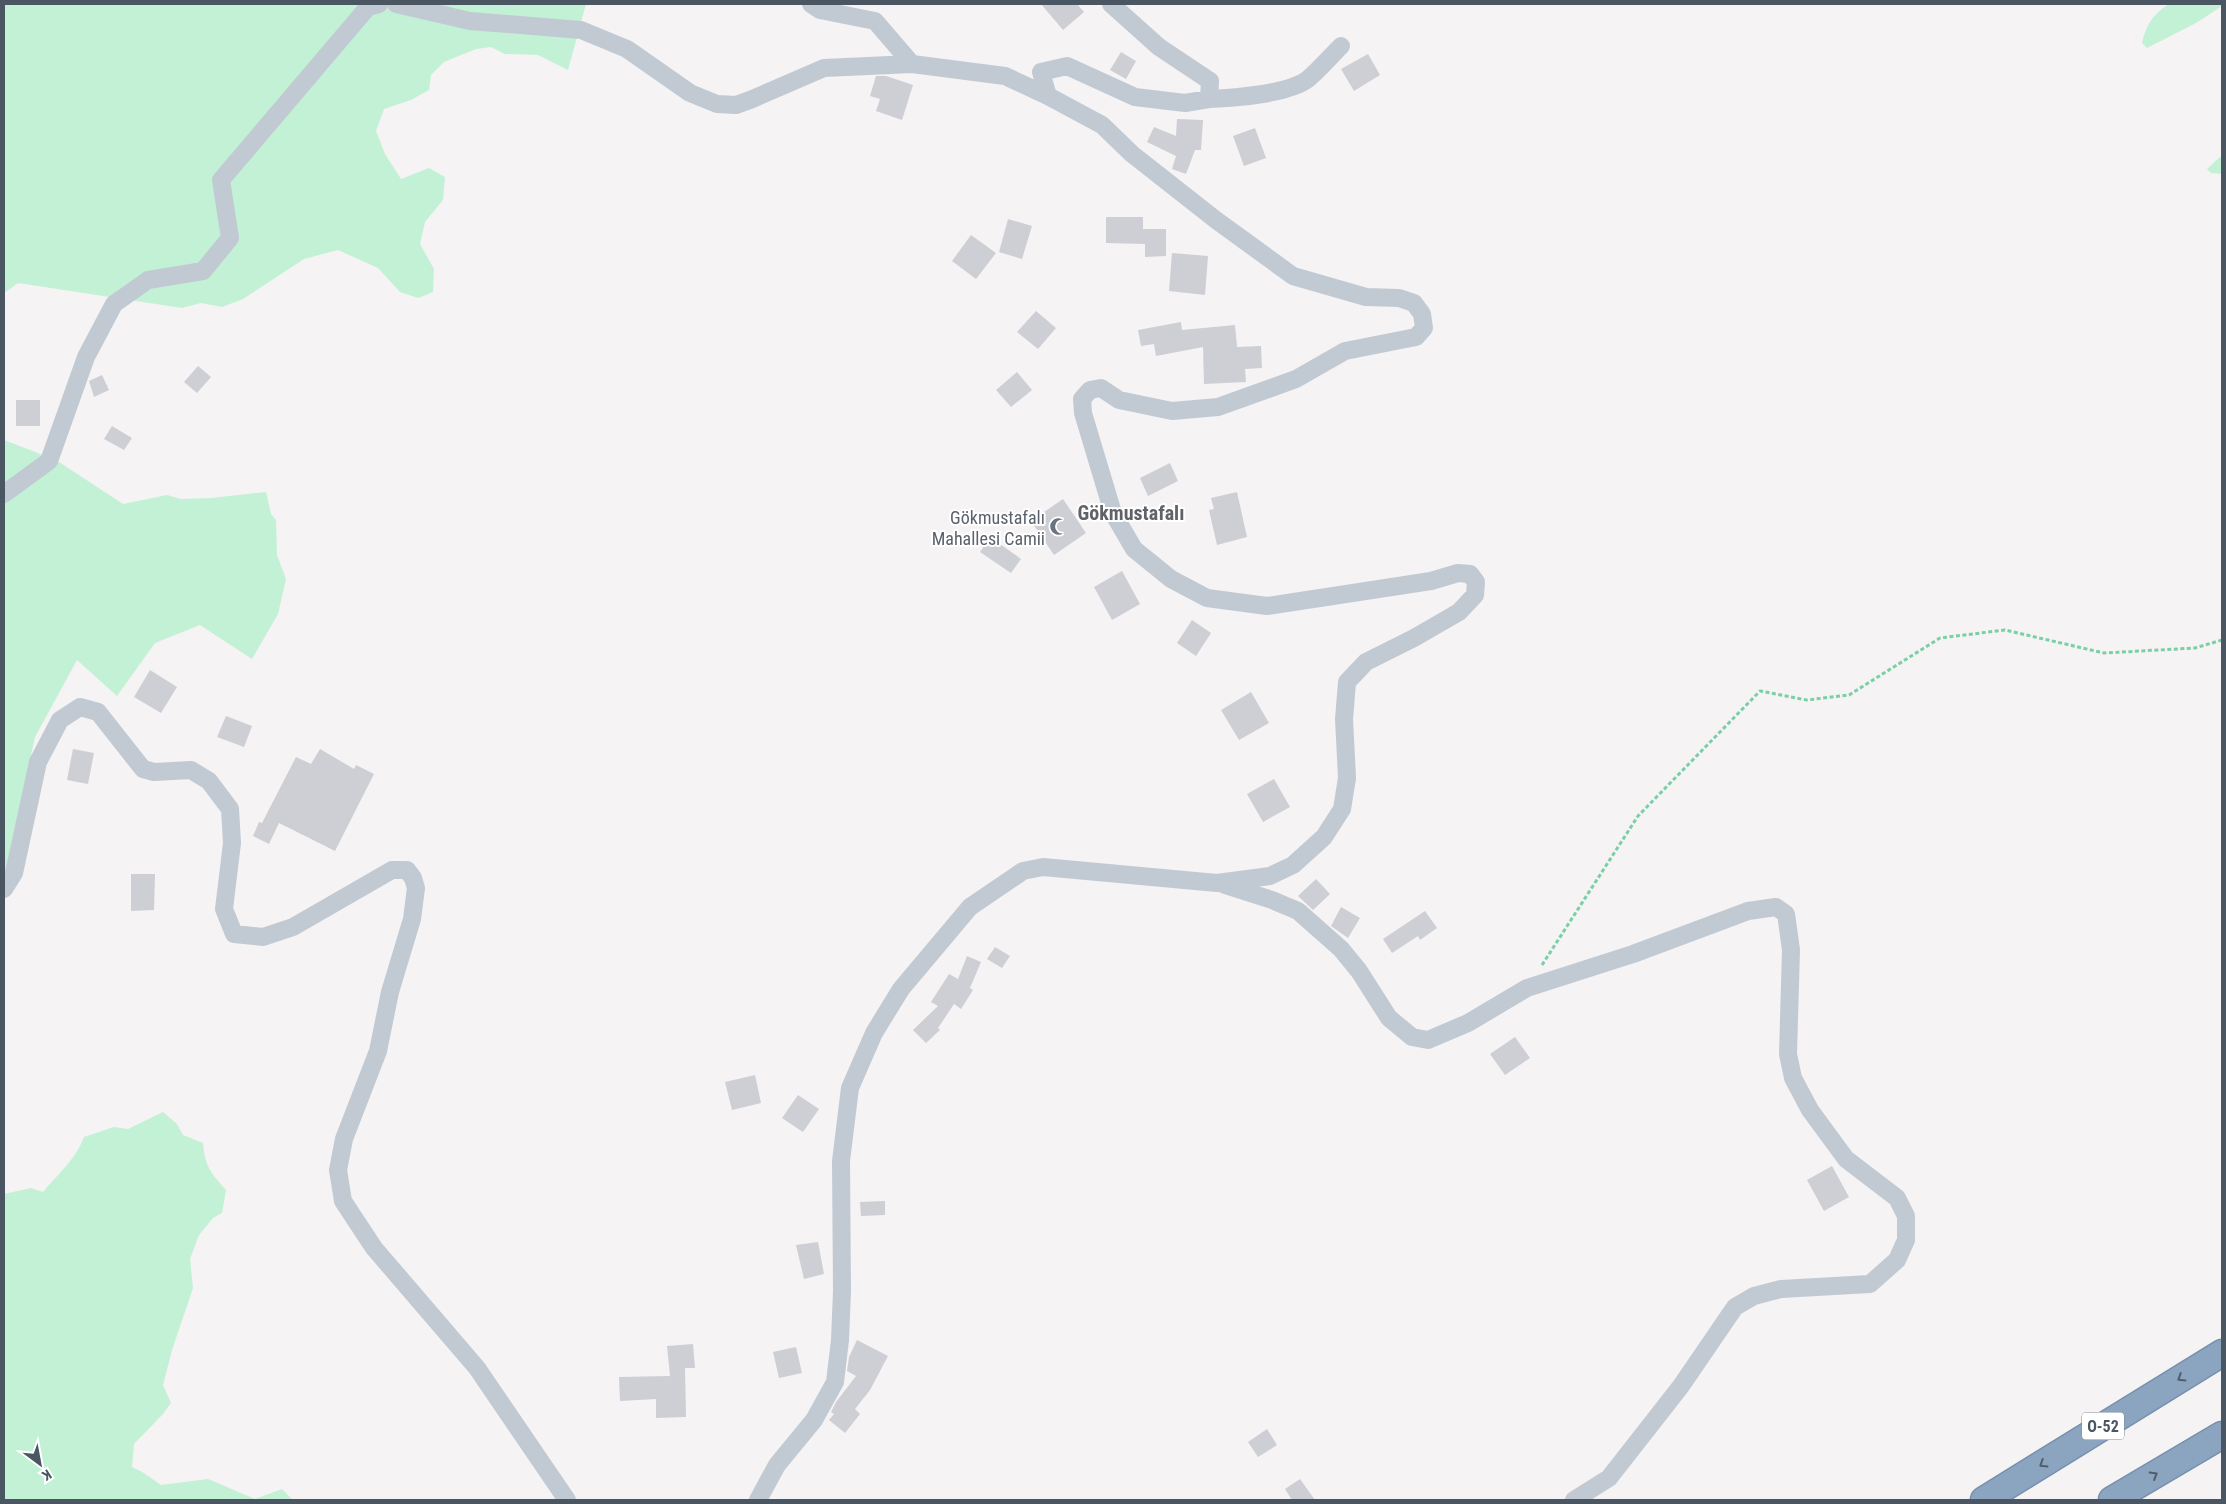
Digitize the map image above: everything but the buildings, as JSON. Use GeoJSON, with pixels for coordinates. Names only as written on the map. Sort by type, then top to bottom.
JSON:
{"type":"FeatureCollection","features":[{"type":"Feature","properties":{"kind":"highway","name":"O-52"},"geometry":{"type":"LineString","coordinates":[[1984,1500],[2222,1353]]}},
{"type":"Feature","properties":{"kind":"highway"},"geometry":{"type":"LineString","coordinates":[[2112,1500],[2222,1435]]}},
{"type":"Feature","properties":{"kind":"street"},"geometry":{"type":"LineString","coordinates":[[4,494],[49,461],[86,357],[114,304],[148,280],[203,271],[230,238],[220,180],[368,7],[378,4]]}},
{"type":"Feature","properties":{"kind":"street"},"geometry":{"type":"LineString","coordinates":[[396,4],[470,21],[581,30],[627,49],[690,93],[717,104],[736,105],[824,68],[912,64],[1005,76],[1048,96],[1102,125],[1132,154],[1216,220],[1293,276],[1366,297],[1399,298],[1414,303],[1422,314],[1424,328],[1416,337],[1345,351],[1296,379],[1218,407],[1172,411],[1119,400],[1101,388],[1090,390],[1082,399],[1083,412],[1113,513],[1134,549],[1172,580],[1207,598],[1267,606],[1431,581],[1458,573],[1470,574],[1476,582],[1475,595],[1459,612],[1414,638],[1366,662],[1347,682],[1344,719],[1347,778],[1342,809],[1324,837],[1292,865],[1270,876],[1217,883]]}},
{"type":"Feature","properties":{"kind":"street"},"geometry":{"type":"LineString","coordinates":[[811,4],[820,10],[875,21],[912,64]]}},
{"type":"Feature","properties":{"kind":"street"},"geometry":{"type":"LineString","coordinates":[[1111,4],[1159,47],[1210,81],[1209,99]]}},
{"type":"Feature","properties":{"kind":"street"},"geometry":{"type":"LineString","coordinates":[[1048,96],[1042,72],[1067,66],[1135,97],[1185,103],[1275,92],[1306,80],[1340,46]]}},
{"type":"Feature","properties":{"kind":"street"},"geometry":{"type":"LineString","coordinates":[[4,889],[14,873],[38,762],[60,720],[80,707],[98,712],[143,768],[154,772],[192,770],[209,781],[230,809],[232,843],[224,909],[234,934],[263,937],[293,928],[392,870],[406,870],[413,878],[416,888],[412,919],[390,992],[378,1051],[344,1139],[338,1170],[342,1202],[374,1248],[478,1368],[567,1500]]}},
{"type":"Feature","properties":{"kind":"street"},"geometry":{"type":"LineString","coordinates":[[758,1500],[777,1465],[814,1420],[835,1382],[840,1340],[842,1291],[841,1161],[850,1088],[874,1032],[900,989],[970,907],[1023,871],[1043,867],[1217,883],[1272,900],[1298,911],[1340,949],[1359,971],[1389,1018],[1412,1037],[1428,1040],[1468,1023],[1527,988],[1632,954],[1748,911],[1776,907],[1786,914],[1791,950],[1788,1054],[1793,1078],[1810,1110],[1846,1159],[1898,1198],[1906,1216],[1906,1240],[1897,1260],[1870,1284],[1782,1289],[1754,1296],[1735,1307],[1681,1386],[1609,1478],[1574,1500]]}},
{"type":"Feature","properties":{"kind":"path"},"geometry":{"type":"LineString","coordinates":[[1527,988],[1638,816],[1760,691],[1807,700],[1848,695],[1940,638],[2005,630],[2104,653],[2194,648],[2222,640]]}},
{"type":"Feature","properties":{"kind":"green space"},"geometry":{"type":"Polygon","coordinates":[[[4,4],[586,4],[568,70],[538,55],[505,54],[491,47],[476,49],[444,62],[431,75],[429,90],[411,100],[384,109],[376,131],[385,154],[401,179],[429,168],[445,177],[443,200],[425,222],[420,244],[434,269],[433,292],[418,298],[400,292],[378,268],[338,250],[304,259],[243,299],[222,307],[201,303],[182,308],[18,283],[4,293],[4,4]]]}},
{"type":"Feature","properties":{"kind":"green space"},"geometry":{"type":"Polygon","coordinates":[[[2169,4],[2222,4],[2222,6],[2196,23],[2147,48],[2142,43],[2148,25],[2154,16],[2169,4]]]}},
{"type":"Feature","properties":{"kind":"green space"},"geometry":{"type":"Polygon","coordinates":[[[2220,157],[2222,158],[2222,174],[2211,173],[2207,169],[2220,157]]]}},
{"type":"Feature","properties":{"kind":"green space"},"geometry":{"type":"Polygon","coordinates":[[[4,440],[56,460],[123,504],[167,495],[181,499],[266,492],[271,514],[276,520],[277,555],[286,579],[278,614],[252,659],[200,625],[155,643],[117,696],[77,660],[35,737],[4,878],[4,440]]]}},
{"type":"Feature","properties":{"kind":"green space"},"geometry":{"type":"Polygon","coordinates":[[[163,1112],[177,1124],[183,1135],[203,1143],[207,1164],[216,1179],[226,1190],[222,1213],[213,1218],[199,1235],[190,1259],[193,1288],[172,1350],[163,1385],[171,1403],[134,1444],[132,1467],[161,1485],[208,1479],[255,1499],[282,1489],[293,1500],[4,1500],[4,1194],[31,1188],[43,1192],[71,1159],[84,1137],[114,1127],[128,1129],[163,1112]]]}},
{"type":"Feature","properties":{"kind":"place","name":"Gökmustafalı Mahallesi Camii"},"geometry":{"type":"Point","coordinates":[1059,527]}},
{"type":"Feature","properties":{"kind":"district","name":"Gökmustafalı"},"geometry":{"type":"Point","coordinates":[1131,513]}}]}
